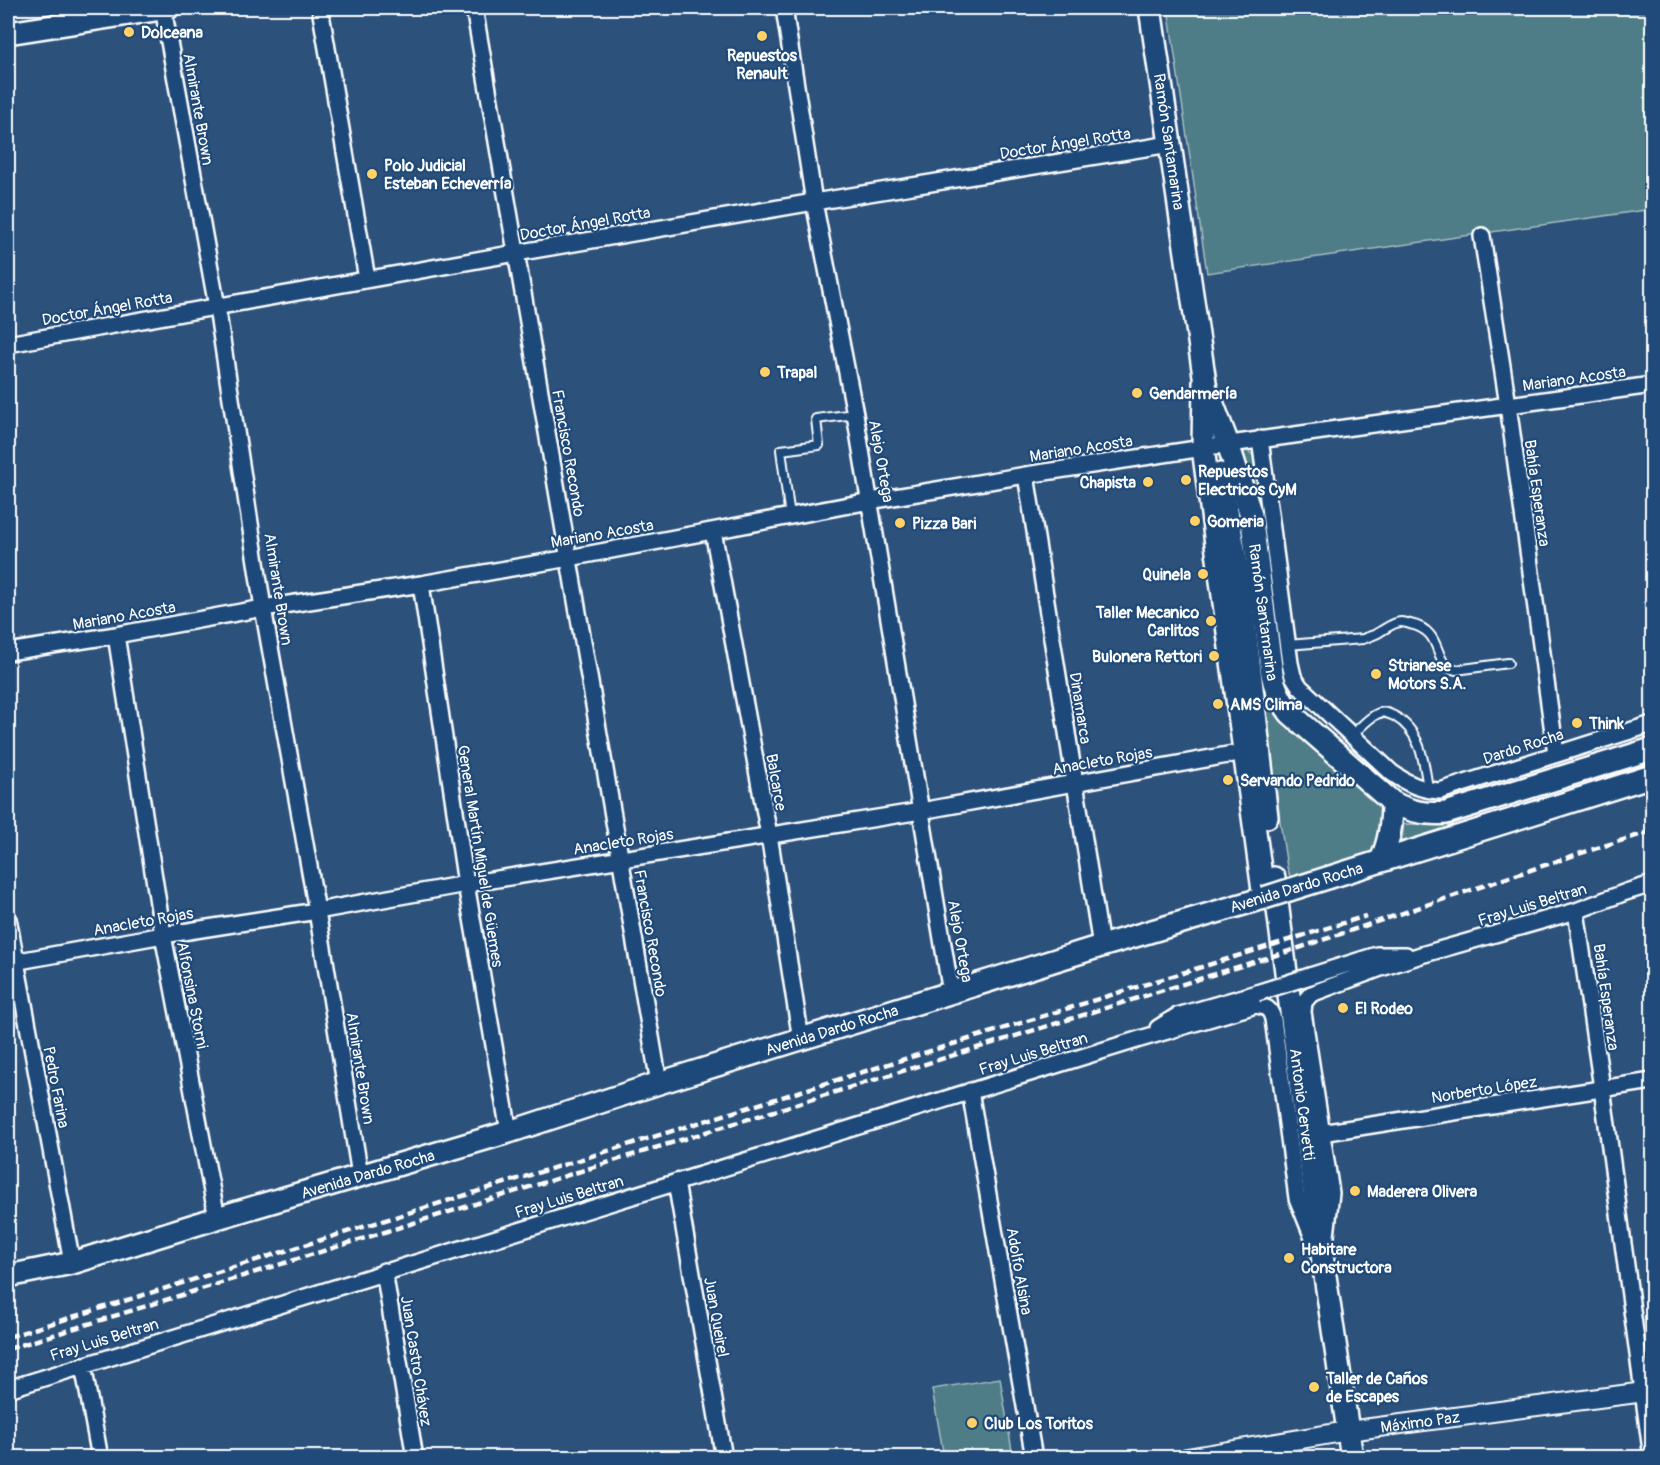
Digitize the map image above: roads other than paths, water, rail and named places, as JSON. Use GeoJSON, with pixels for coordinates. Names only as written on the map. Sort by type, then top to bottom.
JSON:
{"type":"FeatureCollection","features":[{"type":"Feature","properties":{"kind":"main road"},"geometry":{"type":"LineString","coordinates":[[8,33],[165,8]]}},
{"type":"Feature","properties":{"kind":"main road","name":"Ramón Santamarina"},"geometry":{"type":"LineString","coordinates":[[1150,8],[1204,382],[1239,576],[1282,948]]}},
{"type":"Feature","properties":{"kind":"main road","name":"Ramón Santamarina"},"geometry":{"type":"LineString","coordinates":[[1216,446],[1244,752],[1264,898]]}},
{"type":"Feature","properties":{"kind":"main road","name":"Ramón Santamarina"},"geometry":{"type":"LineString","coordinates":[[1216,446],[1251,515],[1272,675],[1278,694],[1290,713],[1392,802]]}},
{"type":"Feature","properties":{"kind":"main road"},"geometry":{"type":"LineString","coordinates":[[1381,861],[1390,834],[1392,802],[1418,813],[1446,813],[1653,749]]}},
{"type":"Feature","properties":{"kind":"main road","name":"Avenida Dardo Rocha"},"geometry":{"type":"LineString","coordinates":[[8,1276],[72,1263],[509,1132],[659,1083],[1290,890],[1653,776]]}},
{"type":"Feature","properties":{"kind":"main road","name":"Antonio Cervetti"},"geometry":{"type":"LineString","coordinates":[[1282,948],[1323,1262],[1352,1458]]}},
{"type":"Feature","properties":{"kind":"street","name":"Almirante Brown"},"geometry":{"type":"LineString","coordinates":[[165,8],[217,307],[263,608],[360,1175]]}},
{"type":"Feature","properties":{"kind":"street"},"geometry":{"type":"LineString","coordinates":[[320,8],[367,279]]}},
{"type":"Feature","properties":{"kind":"street","name":"Francisco Recondo"},"geometry":{"type":"LineString","coordinates":[[474,8],[659,1083]]}},
{"type":"Feature","properties":{"kind":"street","name":"Alejo Ortega"},"geometry":{"type":"LineString","coordinates":[[784,8],[814,202],[855,414],[951,993]]}},
{"type":"Feature","properties":{"kind":"street","name":"Doctor Ángel Rotta"},"geometry":{"type":"LineString","coordinates":[[8,344],[516,253],[1170,144]]}},
{"type":"Feature","properties":{"kind":"street","name":"Bahía Esperanza"},"geometry":{"type":"LineString","coordinates":[[1482,236],[1508,405],[1556,754]]}},
{"type":"Feature","properties":{"kind":"street","name":"Mariano Acosta"},"geometry":{"type":"LineString","coordinates":[[8,652],[263,608],[421,584],[870,501],[1026,475],[1260,439],[1653,385]]}},
{"type":"Feature","properties":{"kind":"street","name":"Ramón Santamarina"},"geometry":{"type":"LineString","coordinates":[[1260,439],[1293,676],[1300,687],[1392,773],[1405,782]]}},
{"type":"Feature","properties":{"kind":"street","name":"Dinamarca"},"geometry":{"type":"LineString","coordinates":[[1026,475],[1101,946]]}},
{"type":"Feature","properties":{"kind":"street","name":"Balcarce"},"geometry":{"type":"LineString","coordinates":[[713,531],[769,835],[801,1040]]}},
{"type":"Feature","properties":{"kind":"street","name":"General Martín Miguel de Güemes"},"geometry":{"type":"LineString","coordinates":[[421,584],[466,884],[509,1132]]}},
{"type":"Feature","properties":{"kind":"street","name":"Alfonsina Storni"},"geometry":{"type":"LineString","coordinates":[[116,635],[164,935],[217,1218]]}},
{"type":"Feature","properties":{"kind":"street","name":"Dardo Rocha"},"geometry":{"type":"LineString","coordinates":[[1405,782],[1428,791],[1449,790],[1653,724]]}},
{"type":"Feature","properties":{"kind":"street","name":"Anacleto Rojas"},"geometry":{"type":"LineString","coordinates":[[11,962],[466,884],[921,811],[1244,752]]}},
{"type":"Feature","properties":{"kind":"street","name":"Fray Luis Beltran"},"geometry":{"type":"LineString","coordinates":[[1311,994],[1421,955],[1576,911],[1653,884]]}},
{"type":"Feature","properties":{"kind":"street","name":"Bahía Esperanza"},"geometry":{"type":"LineString","coordinates":[[1576,911],[1648,1391],[1652,1458]]}},
{"type":"Feature","properties":{"kind":"street","name":"Pedro Farina"},"geometry":{"type":"LineString","coordinates":[[8,918],[11,962],[72,1263]]}},
{"type":"Feature","properties":{"kind":"street","name":"Fray Luis Beltran"},"geometry":{"type":"LineString","coordinates":[[1140,1039],[1177,1016],[1377,955],[1421,955]]}},
{"type":"Feature","properties":{"kind":"street","name":"Antonio Cervetti"},"geometry":{"type":"LineString","coordinates":[[1311,994],[1304,1002],[1303,1012],[1331,1193],[1323,1262]]}},
{"type":"Feature","properties":{"kind":"street","name":"Fray Luis Beltran"},"geometry":{"type":"LineString","coordinates":[[8,1389],[1140,1039],[1256,1005],[1266,1007]]}},
{"type":"Feature","properties":{"kind":"street","name":"Antonio Cervetti"},"geometry":{"type":"LineString","coordinates":[[1266,1007],[1274,1018],[1297,1198],[1323,1262]]}},
{"type":"Feature","properties":{"kind":"street","name":"Norberto López"},"geometry":{"type":"LineString","coordinates":[[1321,1133],[1653,1081]]}},
{"type":"Feature","properties":{"kind":"street","name":"Adolfo Alsina"},"geometry":{"type":"LineString","coordinates":[[970,1091],[1034,1458]]}},
{"type":"Feature","properties":{"kind":"street","name":"Juan Queirel"},"geometry":{"type":"LineString","coordinates":[[676,1182],[724,1458]]}},
{"type":"Feature","properties":{"kind":"street","name":"Juan Castro Chávez"},"geometry":{"type":"LineString","coordinates":[[384,1271],[415,1458]]}},
{"type":"Feature","properties":{"kind":"street"},"geometry":{"type":"LineString","coordinates":[[83,1365],[100,1458]]}},
{"type":"Feature","properties":{"kind":"street","name":"Máximo Paz"},"geometry":{"type":"LineString","coordinates":[[1186,1458],[1348,1431],[1648,1391]]}},
{"type":"Feature","properties":{"kind":"lane"},"geometry":{"type":"LineString","coordinates":[[790,517],[781,450],[819,445],[816,419],[855,414]]}},
{"type":"Feature","properties":{"kind":"lane"},"geometry":{"type":"LineString","coordinates":[[1287,645],[1363,639],[1374,636],[1400,621],[1418,625],[1431,633],[1443,663],[1449,669],[1508,663]]}},
{"type":"Feature","properties":{"kind":"lane"},"geometry":{"type":"LineString","coordinates":[[1352,735],[1377,714],[1386,712],[1398,718],[1412,731],[1418,743],[1428,791]]}},
{"type":"Feature","properties":{"kind":"railway"},"geometry":{"type":"LineString","coordinates":[[8,1349],[1302,947],[1652,831]]}},
{"type":"Feature","properties":{"kind":"railway"},"geometry":{"type":"LineString","coordinates":[[8,1337],[1366,916]]}},
{"type":"Feature","properties":{"kind":"place","name":"Dolceana"},"geometry":{"type":"Point","coordinates":[129,32]}},
{"type":"Feature","properties":{"kind":"place","name":"Repuestos Renault"},"geometry":{"type":"Point","coordinates":[762,36]}},
{"type":"Feature","properties":{"kind":"place","name":"Polo Judicial Esteban Echeverría"},"geometry":{"type":"Point","coordinates":[372,174]}},
{"type":"Feature","properties":{"kind":"place","name":"Trapal"},"geometry":{"type":"Point","coordinates":[765,372]}},
{"type":"Feature","properties":{"kind":"place","name":"Gendarmería"},"geometry":{"type":"Point","coordinates":[1137,393]}},
{"type":"Feature","properties":{"kind":"place","name":"Repuestos Electricos CyM"},"geometry":{"type":"Point","coordinates":[1186,480]}},
{"type":"Feature","properties":{"kind":"place","name":"Chapista"},"geometry":{"type":"Point","coordinates":[1148,482]}},
{"type":"Feature","properties":{"kind":"place","name":"Gomeria"},"geometry":{"type":"Point","coordinates":[1195,521]}},
{"type":"Feature","properties":{"kind":"place","name":"Pizza Bari"},"geometry":{"type":"Point","coordinates":[900,523]}},
{"type":"Feature","properties":{"kind":"place","name":"Quinela"},"geometry":{"type":"Point","coordinates":[1203,574]}},
{"type":"Feature","properties":{"kind":"place","name":"Taller Mecanico Carlitos"},"geometry":{"type":"Point","coordinates":[1211,621]}},
{"type":"Feature","properties":{"kind":"place","name":"Bulonera Rettori"},"geometry":{"type":"Point","coordinates":[1214,656]}},
{"type":"Feature","properties":{"kind":"place","name":"Strianese Motors S.A."},"geometry":{"type":"Point","coordinates":[1376,674]}},
{"type":"Feature","properties":{"kind":"place","name":"AMS Clima"},"geometry":{"type":"Point","coordinates":[1218,704]}},
{"type":"Feature","properties":{"kind":"place","name":"Think"},"geometry":{"type":"Point","coordinates":[1577,723]}},
{"type":"Feature","properties":{"kind":"place","name":"Servando Pedrido"},"geometry":{"type":"Point","coordinates":[1228,780]}},
{"type":"Feature","properties":{"kind":"place","name":"El Rodeo"},"geometry":{"type":"Point","coordinates":[1343,1008]}},
{"type":"Feature","properties":{"kind":"place","name":"Maderera Olivera"},"geometry":{"type":"Point","coordinates":[1355,1191]}},
{"type":"Feature","properties":{"kind":"place","name":"Habitare Constructora"},"geometry":{"type":"Point","coordinates":[1289,1258]}},
{"type":"Feature","properties":{"kind":"place","name":"Taller de Caños de Escapes"},"geometry":{"type":"Point","coordinates":[1314,1387]}},
{"type":"Feature","properties":{"kind":"place","name":"Club Los Toritos"},"geometry":{"type":"Point","coordinates":[972,1423]}}]}
